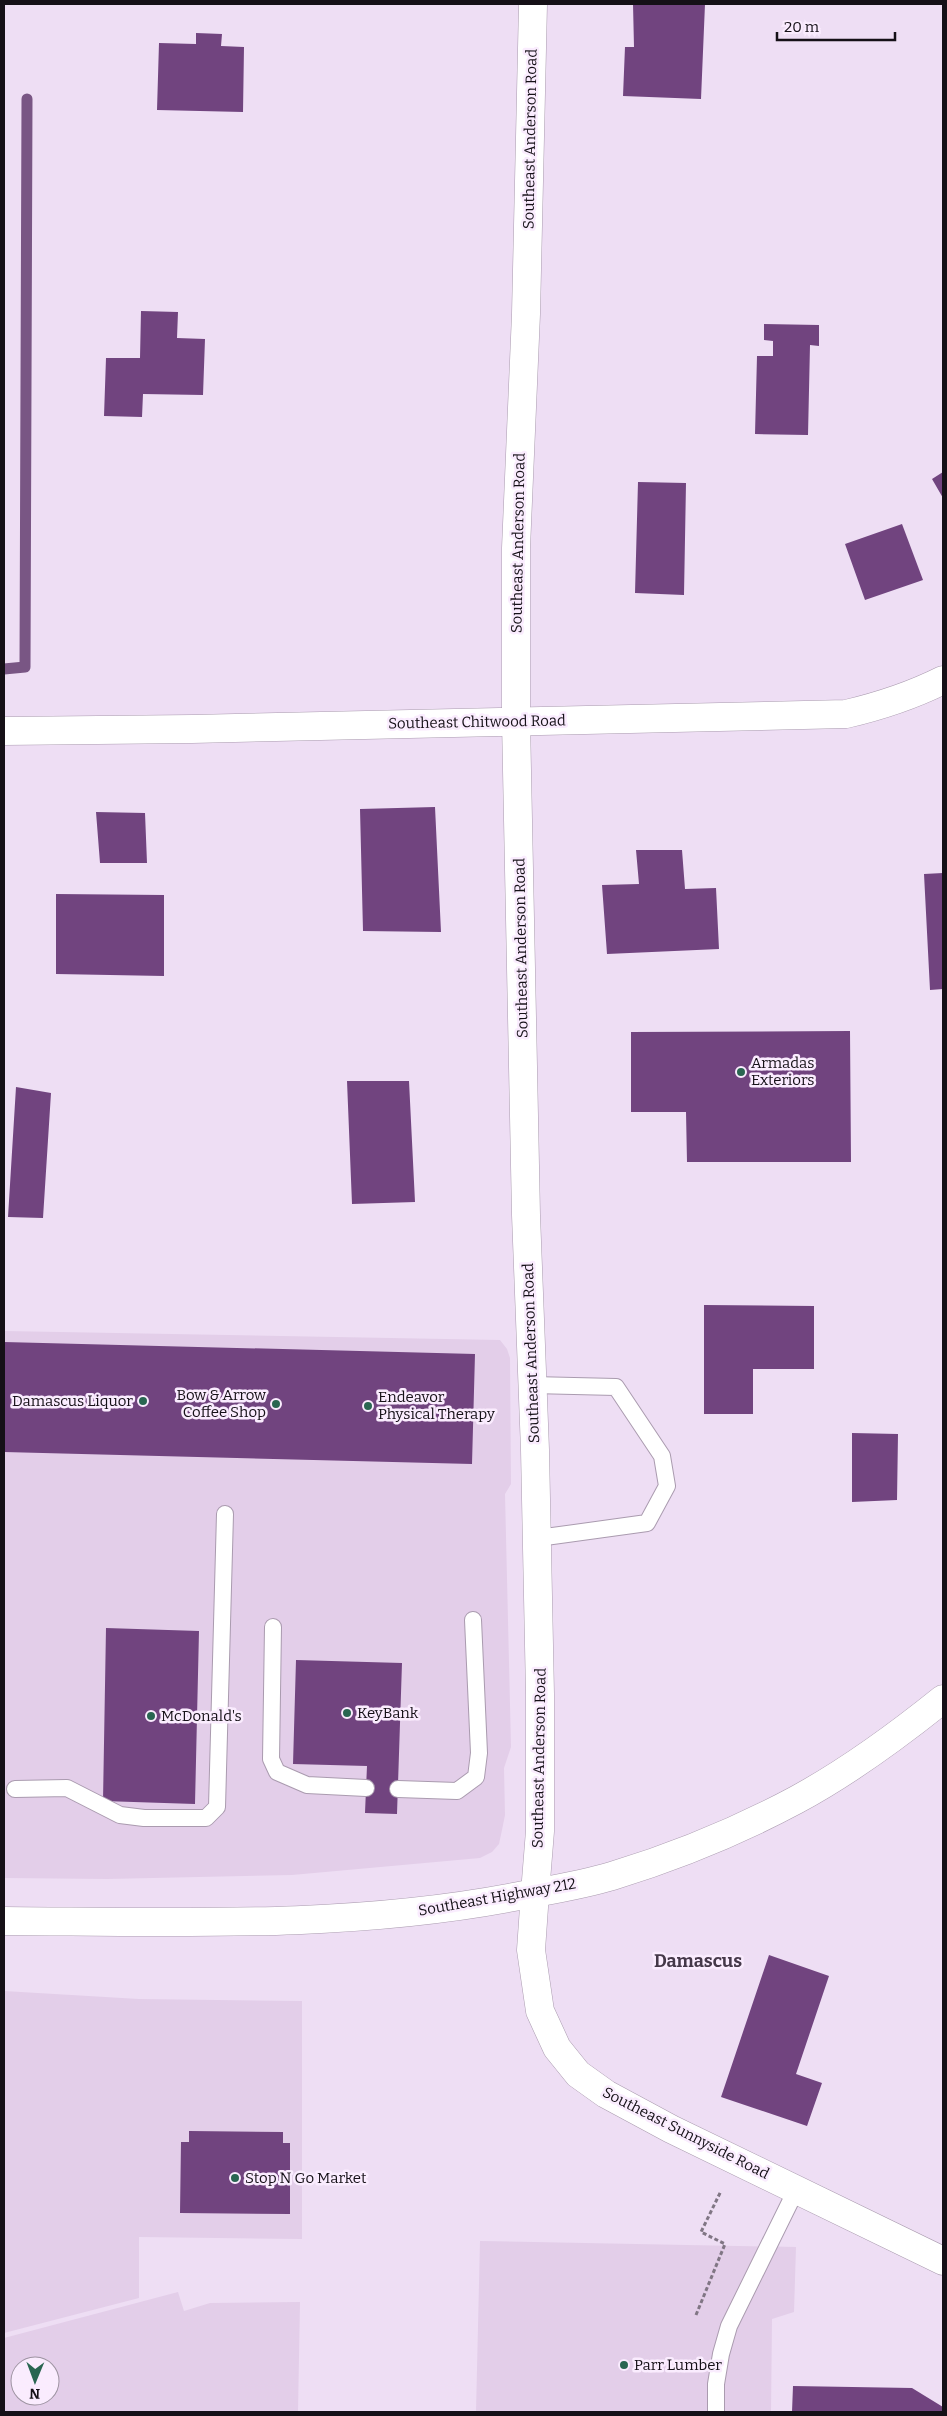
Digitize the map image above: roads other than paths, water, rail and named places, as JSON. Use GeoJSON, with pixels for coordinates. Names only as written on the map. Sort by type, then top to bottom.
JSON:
{"type":"FeatureCollection","features":[{"type":"Feature","properties":{"kind":"main road","name":"Southeast Anderson Road"},"geometry":{"type":"LineString","coordinates":[[533,4],[526,314],[516,548],[516,721],[526,1215],[538,1538],[540,1831],[535,1893]]}},
{"type":"Feature","properties":{"kind":"main road","name":"Southeast Chitwood Road"},"geometry":{"type":"LineString","coordinates":[[4,731],[192,730],[846,714],[880,706],[912,695],[943,680]]}},
{"type":"Feature","properties":{"kind":"main road","name":"Southeast Highway 212"},"geometry":{"type":"LineString","coordinates":[[4,1921],[217,1922],[357,1917],[461,1907],[610,1876],[687,1848],[796,1800],[846,1769],[943,1699]]}},
{"type":"Feature","properties":{"kind":"main road","name":"Southeast Sunnyside Road"},"geometry":{"type":"LineString","coordinates":[[535,1893],[531,1950],[540,2010],[556,2048],[578,2074],[606,2094],[671,2129],[797,2188],[943,2261]]}},
{"type":"Feature","properties":{"kind":"lane"},"geometry":{"type":"LineString","coordinates":[[532,1385],[616,1387],[662,1456],[667,1486],[647,1523],[538,1538]]}},
{"type":"Feature","properties":{"kind":"lane"},"geometry":{"type":"LineString","coordinates":[[15,1789],[67,1788],[120,1814],[144,1818],[206,1818],[217,1807],[226,1514]]}},
{"type":"Feature","properties":{"kind":"lane"},"geometry":{"type":"LineString","coordinates":[[398,1789],[457,1790],[476,1777],[479,1753],[473,1620]]}},
{"type":"Feature","properties":{"kind":"lane"},"geometry":{"type":"LineString","coordinates":[[273,1627],[271,1759],[277,1772],[307,1785],[366,1788]]}},
{"type":"Feature","properties":{"kind":"lane"},"geometry":{"type":"LineString","coordinates":[[716,2412],[718,2369],[729,2326],[797,2188]]}},
{"type":"Feature","properties":{"kind":"waterway"},"geometry":{"type":"LineString","coordinates":[[4,669],[25,667],[27,99]]}},
{"type":"Feature","properties":{"kind":"place","name":"Armadas Exteriors"},"geometry":{"type":"Point","coordinates":[741,1072]}},
{"type":"Feature","properties":{"kind":"place","name":"Damascus Liquor"},"geometry":{"type":"Point","coordinates":[143,1401]}},
{"type":"Feature","properties":{"kind":"place","name":"Bow & Arrow Coffee Shop"},"geometry":{"type":"Point","coordinates":[276,1404]}},
{"type":"Feature","properties":{"kind":"place","name":"Endeavor Physical Therapy"},"geometry":{"type":"Point","coordinates":[368,1406]}},
{"type":"Feature","properties":{"kind":"place","name":"KeyBank"},"geometry":{"type":"Point","coordinates":[347,1713]}},
{"type":"Feature","properties":{"kind":"place","name":"McDonald's"},"geometry":{"type":"Point","coordinates":[151,1716]}},
{"type":"Feature","properties":{"kind":"place","name":"Stop N Go Market"},"geometry":{"type":"Point","coordinates":[235,2178]}},
{"type":"Feature","properties":{"kind":"place","name":"Parr Lumber"},"geometry":{"type":"Point","coordinates":[624,2365]}},
{"type":"Feature","properties":{"kind":"district","name":"Damascus"},"geometry":{"type":"Point","coordinates":[698,1961]}}]}
